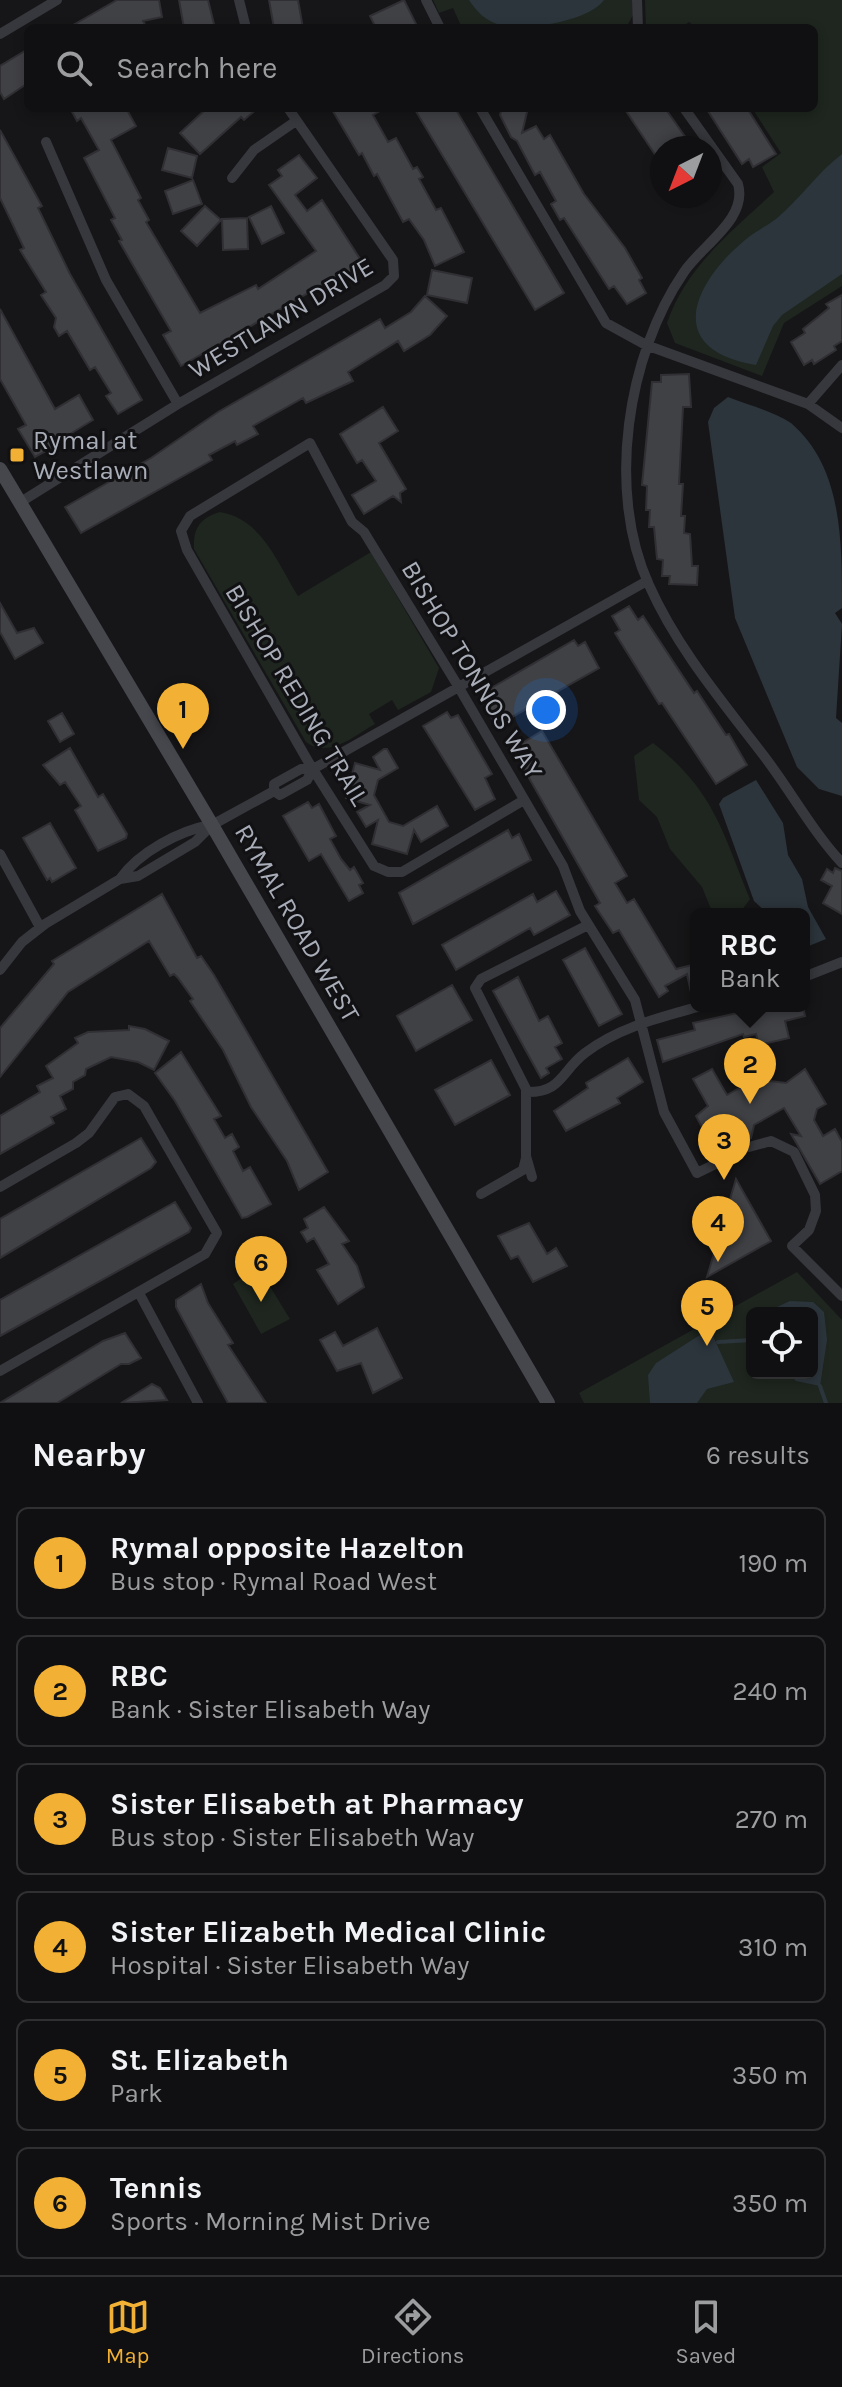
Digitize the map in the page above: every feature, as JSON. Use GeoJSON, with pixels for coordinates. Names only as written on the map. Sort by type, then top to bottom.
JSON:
{"type":"FeatureCollection","features":[{"type":"Feature","properties":{"kind":"main road","name":"RYMAL ROAD WEST"},"geometry":{"type":"LineString","coordinates":[[0,469],[212,825],[548,1403]]}},
{"type":"Feature","properties":{"kind":"street"},"geometry":{"type":"LineString","coordinates":[[0,34],[57,0]]}},
{"type":"Feature","properties":{"kind":"street"},"geometry":{"type":"LineString","coordinates":[[239,0],[245,24]]}},
{"type":"Feature","properties":{"kind":"street"},"geometry":{"type":"LineString","coordinates":[[426,0],[438,24]]}},
{"type":"Feature","properties":{"kind":"street"},"geometry":{"type":"LineString","coordinates":[[637,0],[638,24]]}},
{"type":"Feature","properties":{"kind":"street","name":"WESTLAWN DRIVE"},"geometry":{"type":"LineString","coordinates":[[19,503],[178,404],[385,285],[394,276],[393,260],[290,112]]}},
{"type":"Feature","properties":{"kind":"street"},"geometry":{"type":"LineString","coordinates":[[482,112],[599,316],[627,337],[808,404],[842,428]]}},
{"type":"Feature","properties":{"kind":"street"},"geometry":{"type":"LineString","coordinates":[[687,112],[738,184],[742,196],[737,213],[684,271],[646,345],[630,406],[627,465],[630,525],[647,581],[692,661],[840,862]]}},
{"type":"Feature","properties":{"kind":"street"},"geometry":{"type":"LineString","coordinates":[[232,178],[254,150],[296,121]]}},
{"type":"Feature","properties":{"kind":"street"},"geometry":{"type":"LineString","coordinates":[[46,142],[106,280],[178,404]]}},
{"type":"Feature","properties":{"kind":"street"},"geometry":{"type":"LineString","coordinates":[[808,404],[842,365]]}},
{"type":"Feature","properties":{"kind":"street","name":"BISHOP TONNOS WAY"},"geometry":{"type":"LineString","coordinates":[[310,443],[352,522],[364,532],[458,686],[563,866],[588,925],[628,987],[641,1023],[664,1112],[697,1173],[746,1149],[771,1141],[794,1152],[815,1195],[816,1211],[809,1230],[792,1246],[842,1296]]}},
{"type":"Feature","properties":{"kind":"street","name":"BISHOP REDING TRAIL"},"geometry":{"type":"LineString","coordinates":[[310,443],[190,516],[181,531],[187,550],[313,769],[374,866],[388,872],[402,872],[524,800]]}},
{"type":"Feature","properties":{"kind":"street"},"geometry":{"type":"LineString","coordinates":[[0,970],[40,927],[120,879],[130,865],[188,829],[212,825],[274,791],[274,784],[301,769],[313,769],[647,581]]}},
{"type":"Feature","properties":{"kind":"street"},"geometry":{"type":"LineString","coordinates":[[0,854],[40,927]]}},
{"type":"Feature","properties":{"kind":"street"},"geometry":{"type":"LineString","coordinates":[[481,1194],[523,1170],[526,1156],[526,1092],[475,988],[481,979],[588,925]]}},
{"type":"Feature","properties":{"kind":"street"},"geometry":{"type":"LineString","coordinates":[[810,975],[842,962]]}},
{"type":"Feature","properties":{"kind":"street"},"geometry":{"type":"LineString","coordinates":[[526,1092],[544,1092],[554,1087],[583,1054],[641,1023],[690,1009]]}},
{"type":"Feature","properties":{"kind":"street"},"geometry":{"type":"LineString","coordinates":[[0,1187],[76,1143],[89,1133],[115,1097],[128,1094],[144,1106],[215,1225],[214,1240],[205,1254],[0,1371]]}},
{"type":"Feature","properties":{"kind":"street"},"geometry":{"type":"LineString","coordinates":[[526,1156],[532,1177]]}},
{"type":"Feature","properties":{"kind":"street"},"geometry":{"type":"LineString","coordinates":[[139,1293],[198,1403]]}},
{"type":"Feature","properties":{"kind":"shaded area"},"geometry":{"type":"Polygon","coordinates":[[[433,0],[632,0],[633,15],[628,24],[460,24],[453,8],[439,13],[433,0]]]}},
{"type":"Feature","properties":{"kind":"shaded area"},"geometry":{"type":"Polygon","coordinates":[[[469,0],[604,0],[585,14],[549,24],[500,24],[481,15],[469,0]]]}},
{"type":"Feature","properties":{"kind":"shaded area"},"geometry":{"type":"Polygon","coordinates":[[[645,0],[842,0],[842,286],[784,323],[762,376],[675,343],[667,323],[675,303],[698,267],[774,192],[762,167],[781,153],[755,112],[818,112],[818,24],[646,24],[645,0]]]}},
{"type":"Feature","properties":{"kind":"shaded area"},"geometry":{"type":"Polygon","coordinates":[[[842,154],[842,274],[782,315],[773,326],[756,365],[726,357],[707,344],[697,328],[696,310],[703,291],[731,253],[776,219],[842,154]]]}},
{"type":"Feature","properties":{"kind":"shaded area"},"geometry":{"type":"Polygon","coordinates":[[[728,397],[791,423],[808,441],[830,482],[836,506],[841,556],[842,608],[835,613],[842,624],[836,718],[842,723],[842,796],[819,789],[797,767],[735,618],[708,422],[714,408],[728,397]]]}},
{"type":"Feature","properties":{"kind":"shaded area"},"geometry":{"type":"Polygon","coordinates":[[[220,512],[235,516],[258,533],[298,596],[371,552],[439,668],[431,692],[398,710],[392,700],[369,714],[375,724],[341,744],[323,748],[306,742],[194,549],[199,525],[207,517],[220,512]]]}},
{"type":"Feature","properties":{"kind":"shaded area"},"geometry":{"type":"Polygon","coordinates":[[[653,743],[674,760],[703,795],[723,832],[750,899],[743,908],[711,908],[702,887],[670,849],[657,817],[639,800],[634,756],[653,743]]]}},
{"type":"Feature","properties":{"kind":"shaded area"},"geometry":{"type":"Polygon","coordinates":[[[756,780],[783,823],[788,855],[802,879],[809,908],[762,908],[754,901],[719,804],[723,798],[756,780]]]}},
{"type":"Feature","properties":{"kind":"shaded area"},"geometry":{"type":"Polygon","coordinates":[[[810,911],[826,939],[810,946],[810,911]]]}},
{"type":"Feature","properties":{"kind":"shaded area"},"geometry":{"type":"Polygon","coordinates":[[[258,1267],[290,1319],[261,1334],[233,1284],[258,1267]]]}},
{"type":"Feature","properties":{"kind":"shaded area"},"geometry":{"type":"Polygon","coordinates":[[[797,1272],[842,1320],[842,1403],[584,1403],[579,1393],[797,1272]]]}},
{"type":"Feature","properties":{"kind":"shaded area"},"geometry":{"type":"Polygon","coordinates":[[[790,1301],[813,1302],[824,1312],[827,1340],[820,1386],[794,1379],[818,1379],[818,1307],[777,1307],[790,1301]]]}},
{"type":"Feature","properties":{"kind":"shaded area"},"geometry":{"type":"Polygon","coordinates":[[[703,1333],[712,1334],[734,1382],[707,1389],[697,1403],[650,1403],[648,1375],[656,1363],[703,1333]]]}},
{"type":"Feature","properties":{"kind":"building"},"geometry":{"type":"Polygon","coordinates":[[[117,0],[159,0],[162,17],[143,21],[145,24],[75,24],[117,0]]]}},
{"type":"Feature","properties":{"kind":"building"},"geometry":{"type":"Polygon","coordinates":[[[179,0],[208,0],[214,24],[183,24],[179,0]]]}},
{"type":"Feature","properties":{"kind":"building"},"geometry":{"type":"Polygon","coordinates":[[[269,0],[298,0],[302,24],[273,24],[269,0]]]}},
{"type":"Feature","properties":{"kind":"building"},"geometry":{"type":"Polygon","coordinates":[[[404,0],[416,24],[374,24],[370,16],[404,0]]]}},
{"type":"Feature","properties":{"kind":"building"},"geometry":{"type":"Polygon","coordinates":[[[24,51],[24,86],[4,99],[0,92],[0,66],[24,51]]]}},
{"type":"Feature","properties":{"kind":"building"},"geometry":{"type":"Polygon","coordinates":[[[72,112],[128,112],[136,126],[111,140],[141,198],[138,200],[149,220],[146,222],[200,313],[256,285],[258,289],[316,251],[269,185],[282,176],[278,170],[299,155],[317,178],[295,195],[307,211],[322,200],[364,265],[333,284],[331,280],[181,366],[163,335],[171,331],[119,241],[122,240],[111,220],[115,218],[84,158],[99,150],[81,118],[77,121],[72,112]]]}},
{"type":"Feature","properties":{"kind":"building"},"geometry":{"type":"Polygon","coordinates":[[[203,112],[253,112],[244,120],[241,117],[200,154],[180,133],[203,112]]]}},
{"type":"Feature","properties":{"kind":"building"},"geometry":{"type":"Polygon","coordinates":[[[333,112],[378,112],[373,115],[388,142],[396,138],[413,169],[417,167],[423,177],[419,179],[436,210],[441,208],[464,252],[435,266],[424,240],[409,219],[403,222],[377,174],[374,176],[362,153],[359,155],[333,112]]]}},
{"type":"Feature","properties":{"kind":"building"},"geometry":{"type":"Polygon","coordinates":[[[416,112],[457,112],[564,293],[535,310],[416,112]]]}},
{"type":"Feature","properties":{"kind":"building"},"geometry":{"type":"Polygon","coordinates":[[[501,112],[527,112],[522,133],[536,126],[544,139],[550,135],[584,194],[625,248],[642,278],[639,280],[646,293],[627,304],[614,286],[609,289],[564,218],[560,220],[551,204],[556,201],[540,172],[535,175],[501,112]]]}},
{"type":"Feature","properties":{"kind":"building"},"geometry":{"type":"Polygon","coordinates":[[[627,112],[668,112],[685,136],[650,136],[650,147],[627,112]]]}},
{"type":"Feature","properties":{"kind":"building"},"geometry":{"type":"Polygon","coordinates":[[[709,112],[750,112],[776,154],[753,167],[749,159],[742,164],[709,112]]]}},
{"type":"Feature","properties":{"kind":"building"},"geometry":{"type":"Polygon","coordinates":[[[0,130],[42,206],[38,208],[70,274],[142,400],[118,414],[106,396],[111,393],[95,367],[90,370],[67,331],[59,336],[54,327],[56,318],[41,295],[46,292],[20,250],[24,248],[0,198],[0,130]]]}},
{"type":"Feature","properties":{"kind":"building"},"geometry":{"type":"Polygon","coordinates":[[[168,148],[197,156],[192,178],[162,170],[168,148]]]}},
{"type":"Feature","properties":{"kind":"building"},"geometry":{"type":"Polygon","coordinates":[[[193,180],[202,204],[173,214],[165,191],[193,180]]]}},
{"type":"Feature","properties":{"kind":"building"},"geometry":{"type":"Polygon","coordinates":[[[205,206],[221,220],[197,246],[181,231],[205,206]]]}},
{"type":"Feature","properties":{"kind":"building"},"geometry":{"type":"Polygon","coordinates":[[[271,206],[284,233],[262,244],[249,217],[271,206]]]}},
{"type":"Feature","properties":{"kind":"building"},"geometry":{"type":"Polygon","coordinates":[[[247,218],[248,249],[223,250],[222,219],[247,218]]]}},
{"type":"Feature","properties":{"kind":"building"},"geometry":{"type":"Polygon","coordinates":[[[432,270],[472,278],[467,303],[427,295],[432,270]]]}},
{"type":"Feature","properties":{"kind":"building"},"geometry":{"type":"Polygon","coordinates":[[[842,295],[842,341],[834,346],[836,350],[814,364],[812,360],[804,365],[791,342],[805,333],[803,329],[829,308],[826,304],[842,295]]]}},
{"type":"Feature","properties":{"kind":"building"},"geometry":{"type":"Polygon","coordinates":[[[425,296],[447,316],[430,335],[404,351],[398,341],[348,372],[353,381],[306,403],[303,398],[253,426],[258,434],[237,445],[235,441],[209,455],[212,460],[81,533],[65,507],[151,458],[218,412],[380,319],[385,328],[411,312],[425,296]]]}},
{"type":"Feature","properties":{"kind":"building"},"geometry":{"type":"Polygon","coordinates":[[[0,309],[55,409],[79,395],[93,420],[70,434],[72,437],[35,457],[18,429],[26,425],[0,379],[0,309]]]}},
{"type":"Feature","properties":{"kind":"building"},"geometry":{"type":"Polygon","coordinates":[[[689,374],[691,407],[683,407],[679,484],[683,484],[681,516],[685,516],[684,533],[690,534],[692,566],[698,566],[697,585],[669,584],[670,576],[662,576],[663,560],[657,559],[654,527],[649,527],[650,510],[646,510],[647,486],[642,485],[652,382],[661,382],[661,375],[689,374]]]}},
{"type":"Feature","properties":{"kind":"building"},"geometry":{"type":"Polygon","coordinates":[[[383,407],[398,431],[379,443],[406,489],[400,493],[401,502],[393,496],[364,514],[352,495],[376,481],[362,460],[357,463],[340,434],[383,407]]]}},
{"type":"Feature","properties":{"kind":"building"},"geometry":{"type":"Polygon","coordinates":[[[0,603],[17,633],[34,628],[43,643],[15,659],[0,632],[0,603]]]}},
{"type":"Feature","properties":{"kind":"building"},"geometry":{"type":"Polygon","coordinates":[[[629,606],[638,620],[643,616],[694,693],[697,691],[726,735],[729,734],[747,765],[716,784],[662,703],[659,704],[615,633],[620,630],[612,616],[629,606]]]}},
{"type":"Feature","properties":{"kind":"building"},"geometry":{"type":"Polygon","coordinates":[[[574,640],[578,646],[585,642],[599,668],[496,726],[483,702],[490,698],[486,691],[574,640]]]}},
{"type":"Feature","properties":{"kind":"building"},"geometry":{"type":"Polygon","coordinates":[[[447,712],[451,718],[458,715],[492,774],[485,778],[495,799],[475,810],[423,726],[447,712]]]}},
{"type":"Feature","properties":{"kind":"building"},"geometry":{"type":"Polygon","coordinates":[[[62,713],[74,734],[60,742],[48,721],[62,713]]]}},
{"type":"Feature","properties":{"kind":"building"},"geometry":{"type":"Polygon","coordinates":[[[542,731],[627,876],[615,883],[627,903],[634,899],[676,969],[690,966],[690,988],[687,974],[665,986],[668,991],[659,997],[619,930],[613,933],[595,906],[600,903],[516,755],[523,752],[519,745],[542,731]]]}},
{"type":"Feature","properties":{"kind":"building"},"geometry":{"type":"Polygon","coordinates":[[[70,748],[98,797],[103,794],[127,834],[126,838],[98,851],[75,810],[81,806],[65,782],[60,785],[43,765],[70,748]]]}},
{"type":"Feature","properties":{"kind":"building"},"geometry":{"type":"Polygon","coordinates":[[[387,749],[398,768],[378,780],[374,795],[389,822],[403,826],[437,806],[448,826],[421,842],[414,830],[407,854],[372,844],[378,820],[366,827],[357,812],[370,805],[346,798],[355,763],[380,770],[373,757],[387,749]]]}},
{"type":"Feature","properties":{"kind":"building"},"geometry":{"type":"Polygon","coordinates":[[[308,802],[312,808],[319,804],[336,836],[330,839],[341,859],[350,870],[354,867],[363,883],[359,885],[363,893],[349,901],[321,854],[309,861],[283,816],[308,802]]]}},
{"type":"Feature","properties":{"kind":"building"},"geometry":{"type":"Polygon","coordinates":[[[50,823],[76,868],[52,882],[50,878],[47,880],[23,838],[50,823]]]}},
{"type":"Feature","properties":{"kind":"building"},"geometry":{"type":"Polygon","coordinates":[[[508,830],[512,838],[519,834],[531,860],[413,924],[399,893],[508,830]]]}},
{"type":"Feature","properties":{"kind":"building"},"geometry":{"type":"Polygon","coordinates":[[[835,868],[842,871],[842,914],[823,903],[832,886],[821,880],[827,869],[833,873],[835,868]]]}},
{"type":"Feature","properties":{"kind":"building"},"geometry":{"type":"Polygon","coordinates":[[[556,891],[570,915],[534,935],[530,928],[456,970],[442,945],[533,894],[537,902],[556,891]]]}},
{"type":"Feature","properties":{"kind":"building"},"geometry":{"type":"Polygon","coordinates":[[[162,894],[197,958],[201,956],[214,975],[328,1172],[299,1190],[287,1161],[251,1107],[223,1050],[190,1001],[193,999],[174,974],[170,976],[149,941],[68,992],[0,1077],[0,1028],[54,964],[52,961],[162,894]]]}},
{"type":"Feature","properties":{"kind":"building"},"geometry":{"type":"Polygon","coordinates":[[[585,948],[622,1014],[599,1026],[563,960],[585,948]]]}},
{"type":"Feature","properties":{"kind":"building"},"geometry":{"type":"Polygon","coordinates":[[[518,977],[539,1021],[548,1016],[562,1043],[555,1047],[562,1059],[546,1068],[549,1073],[541,1078],[493,991],[518,977]]]}},
{"type":"Feature","properties":{"kind":"building"},"geometry":{"type":"Polygon","coordinates":[[[452,985],[472,1020],[416,1051],[397,1016],[452,985]]]}},
{"type":"Feature","properties":{"kind":"building"},"geometry":{"type":"Polygon","coordinates":[[[742,1012],[804,1012],[805,1016],[785,1021],[789,1038],[759,1045],[756,1034],[744,1037],[743,1034],[663,1062],[657,1040],[695,1030],[693,1023],[742,1012]]]}},
{"type":"Feature","properties":{"kind":"building"},"geometry":{"type":"Polygon","coordinates":[[[129,1026],[145,1029],[169,1041],[154,1070],[138,1062],[111,1057],[86,1069],[85,1075],[73,1082],[73,1089],[60,1096],[66,1109],[51,1117],[54,1123],[0,1154],[0,1116],[40,1092],[37,1086],[53,1078],[46,1066],[78,1043],[75,1038],[88,1032],[129,1030],[129,1026]]]}},
{"type":"Feature","properties":{"kind":"building"},"geometry":{"type":"Polygon","coordinates":[[[181,1052],[221,1116],[214,1119],[225,1138],[232,1134],[239,1147],[233,1151],[243,1171],[250,1167],[271,1204],[247,1217],[242,1218],[175,1101],[155,1073],[181,1052]]]}},
{"type":"Feature","properties":{"kind":"building"},"geometry":{"type":"Polygon","coordinates":[[[628,1058],[643,1082],[617,1098],[620,1103],[566,1131],[554,1111],[588,1088],[586,1083],[628,1058]]]}},
{"type":"Feature","properties":{"kind":"building"},"geometry":{"type":"Polygon","coordinates":[[[491,1060],[510,1095],[455,1125],[435,1090],[491,1060]]]}},
{"type":"Feature","properties":{"kind":"building"},"geometry":{"type":"Polygon","coordinates":[[[712,1069],[727,1095],[755,1079],[786,1083],[805,1069],[826,1104],[817,1109],[814,1120],[823,1136],[835,1129],[842,1142],[842,1171],[820,1184],[791,1134],[801,1136],[784,1108],[754,1125],[751,1138],[742,1143],[738,1144],[734,1137],[719,1145],[700,1140],[703,1129],[696,1116],[708,1106],[693,1079],[712,1069]]]}},
{"type":"Feature","properties":{"kind":"building"},"geometry":{"type":"Polygon","coordinates":[[[141,1138],[156,1162],[151,1168],[0,1258],[0,1219],[141,1138]]]}},
{"type":"Feature","properties":{"kind":"building"},"geometry":{"type":"Polygon","coordinates":[[[736,1179],[771,1241],[707,1277],[736,1179]]]}},
{"type":"Feature","properties":{"kind":"building"},"geometry":{"type":"Polygon","coordinates":[[[175,1202],[191,1228],[189,1232],[0,1336],[0,1300],[175,1202]]]}},
{"type":"Feature","properties":{"kind":"building"},"geometry":{"type":"Polygon","coordinates":[[[324,1207],[349,1241],[342,1244],[357,1266],[364,1287],[338,1304],[317,1270],[329,1264],[314,1238],[307,1242],[301,1232],[308,1228],[304,1219],[324,1207]]]}},
{"type":"Feature","properties":{"kind":"building"},"geometry":{"type":"Polygon","coordinates":[[[529,1223],[547,1254],[556,1248],[567,1266],[533,1282],[518,1256],[511,1259],[498,1236],[529,1223]]]}},
{"type":"Feature","properties":{"kind":"building"},"geometry":{"type":"Polygon","coordinates":[[[201,1284],[208,1303],[233,1343],[228,1345],[266,1403],[228,1403],[218,1385],[176,1307],[176,1300],[201,1284]]]}},
{"type":"Feature","properties":{"kind":"building"},"geometry":{"type":"Polygon","coordinates":[[[377,1328],[402,1378],[373,1393],[361,1363],[337,1371],[320,1340],[335,1332],[343,1346],[377,1328]]]}},
{"type":"Feature","properties":{"kind":"building"},"geometry":{"type":"Polygon","coordinates":[[[125,1333],[141,1358],[121,1364],[57,1403],[0,1403],[103,1341],[125,1333]]]}},
{"type":"Feature","properties":{"kind":"building"},"geometry":{"type":"Polygon","coordinates":[[[152,1384],[160,1388],[167,1400],[121,1403],[152,1384]]]}},
{"type":"Feature","properties":{"kind":"waterway"},"geometry":{"type":"LineString","coordinates":[[718,1342],[746,1340]]}},
{"type":"Feature","properties":{"kind":"waterway"},"geometry":{"type":"LineString","coordinates":[[820,1386],[826,1403]]}},
{"type":"Feature","properties":{"kind":"place","name":"Rymal at Westlawn"},"geometry":{"type":"Point","coordinates":[17,455]}},
{"type":"Feature","properties":{"kind":"place","name":"Rymal opposite Hazelton"},"geometry":{"type":"Point","coordinates":[183,749]}},
{"type":"Feature","properties":{"kind":"place","name":"RBC"},"geometry":{"type":"Point","coordinates":[750,1104]}},
{"type":"Feature","properties":{"kind":"place","name":"Sister Elisabeth at Pharmacy"},"geometry":{"type":"Point","coordinates":[724,1180]}},
{"type":"Feature","properties":{"kind":"place","name":"Sister Elizabeth Medical Clinic"},"geometry":{"type":"Point","coordinates":[718,1262]}},
{"type":"Feature","properties":{"kind":"place","name":"Tennis"},"geometry":{"type":"Point","coordinates":[261,1302]}},
{"type":"Feature","properties":{"kind":"place","name":"St. Elizabeth"},"geometry":{"type":"Point","coordinates":[707,1346]}}]}
